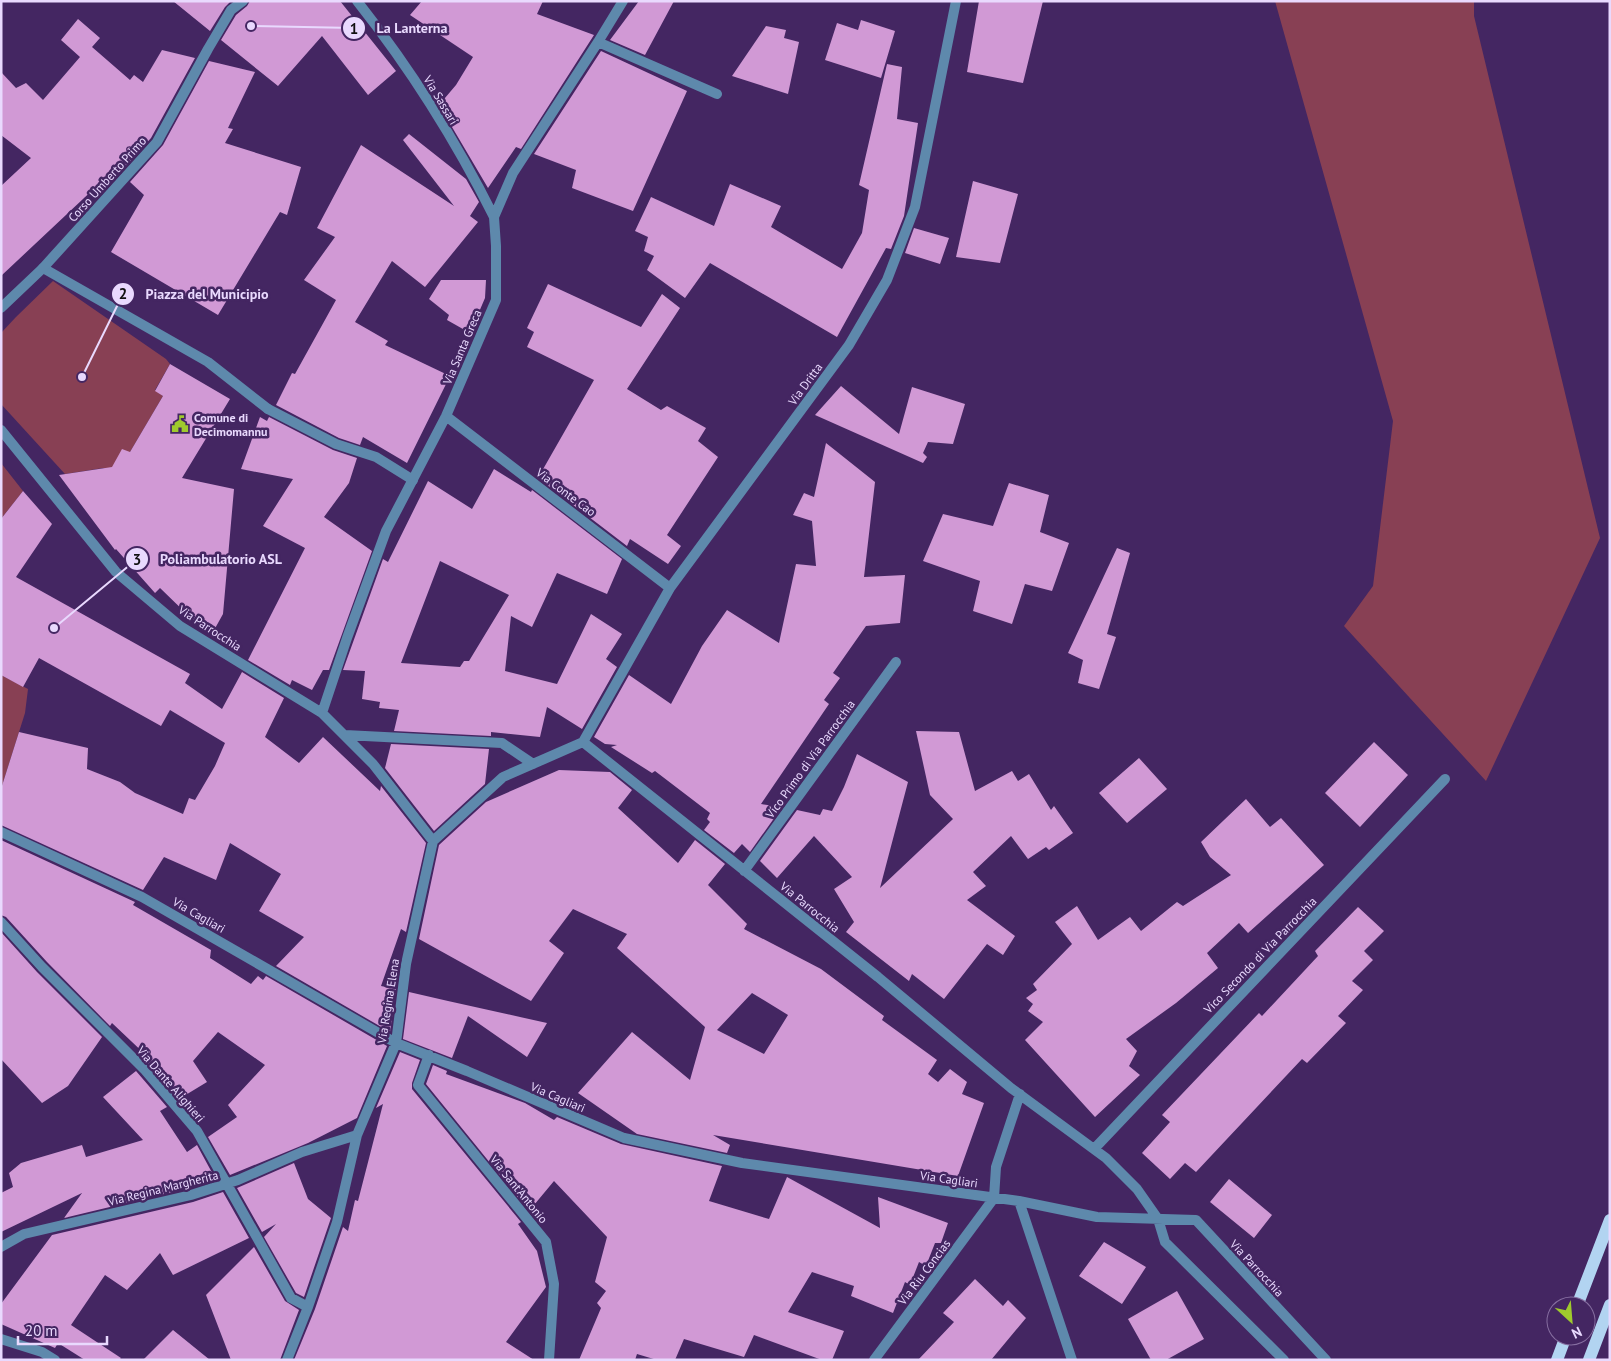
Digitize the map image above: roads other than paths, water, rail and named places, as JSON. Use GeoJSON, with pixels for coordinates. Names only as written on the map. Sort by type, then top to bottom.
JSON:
{"type":"FeatureCollection","features":[{"type":"Feature","properties":{"kind":"main road"},"geometry":{"type":"LineString","coordinates":[[1581,1296],[1610,1220]]}},
{"type":"Feature","properties":{"kind":"main road"},"geometry":{"type":"LineString","coordinates":[[1589,1360],[1610,1305]]}},
{"type":"Feature","properties":{"kind":"main road"},"geometry":{"type":"LineString","coordinates":[[1557,1360],[1562,1346]]}},
{"type":"Feature","properties":{"kind":"street","name":"Corso Umberto Primo"},"geometry":{"type":"LineString","coordinates":[[1,308],[43,268],[157,142],[208,49],[232,10],[242,1]]}},
{"type":"Feature","properties":{"kind":"street","name":"Via Sassari"},"geometry":{"type":"LineString","coordinates":[[357,1],[380,30],[417,84],[479,187],[494,217]]}},
{"type":"Feature","properties":{"kind":"street","name":"Via Santa Greca"},"geometry":{"type":"LineString","coordinates":[[322,713],[386,531],[446,416],[496,300],[494,217],[514,173],[623,1]]}},
{"type":"Feature","properties":{"kind":"street","name":"Via Dritta"},"geometry":{"type":"LineString","coordinates":[[582,742],[670,588],[849,345],[887,280],[915,207],[956,1]]}},
{"type":"Feature","properties":{"kind":"street"},"geometry":{"type":"LineString","coordinates":[[598,42],[717,94]]}},
{"type":"Feature","properties":{"kind":"street"},"geometry":{"type":"LineString","coordinates":[[43,268],[208,362],[268,409],[336,444],[376,457],[413,480]]}},
{"type":"Feature","properties":{"kind":"street","name":"Via Conte Cao"},"geometry":{"type":"LineString","coordinates":[[446,416],[670,588]]}},
{"type":"Feature","properties":{"kind":"street","name":"Via Parrocchia"},"geometry":{"type":"LineString","coordinates":[[1,430],[116,572],[180,626],[322,713],[374,764],[434,841]]}},
{"type":"Feature","properties":{"kind":"street","name":"Vico Primo di Via Parrocchia"},"geometry":{"type":"LineString","coordinates":[[744,870],[896,662]]}},
{"type":"Feature","properties":{"kind":"street"},"geometry":{"type":"LineString","coordinates":[[344,735],[502,744],[532,764]]}},
{"type":"Feature","properties":{"kind":"street"},"geometry":{"type":"LineString","coordinates":[[434,841],[504,777],[582,742]]}},
{"type":"Feature","properties":{"kind":"street","name":"Via Parrocchia"},"geometry":{"type":"LineString","coordinates":[[582,742],[744,870],[1020,1094],[1106,1158],[1137,1189],[1158,1219],[1164,1242],[1284,1360]]}},
{"type":"Feature","properties":{"kind":"street","name":"Vico Secondo di Via Parrocchia"},"geometry":{"type":"LineString","coordinates":[[1094,1149],[1445,779]]}},
{"type":"Feature","properties":{"kind":"street","name":"Via Cagliari"},"geometry":{"type":"LineString","coordinates":[[1,832],[142,897],[396,1042],[624,1138],[742,1163],[1019,1201],[1097,1217],[1158,1219]]}},
{"type":"Feature","properties":{"kind":"street","name":"Via Regina Elena"},"geometry":{"type":"LineString","coordinates":[[287,1360],[308,1307],[337,1222],[357,1135],[396,1042],[406,964],[434,841]]}},
{"type":"Feature","properties":{"kind":"street","name":"Via Dante Alighieri"},"geometry":{"type":"LineString","coordinates":[[1,922],[42,967],[151,1077],[197,1131],[291,1298],[308,1307]]}},
{"type":"Feature","properties":{"kind":"street","name":"Via Sant'Antonio"},"geometry":{"type":"LineString","coordinates":[[429,1056],[418,1085],[546,1242],[554,1284],[550,1360]]}},
{"type":"Feature","properties":{"kind":"street"},"geometry":{"type":"LineString","coordinates":[[994,1198],[996,1167],[1020,1094]]}},
{"type":"Feature","properties":{"kind":"street","name":"Via Regina Margherita"},"geometry":{"type":"LineString","coordinates":[[1,1247],[24,1234],[191,1195],[227,1184],[302,1152],[357,1135]]}},
{"type":"Feature","properties":{"kind":"street","name":"Via Riu Concias"},"geometry":{"type":"LineString","coordinates":[[874,1360],[994,1198]]}},
{"type":"Feature","properties":{"kind":"street"},"geometry":{"type":"LineString","coordinates":[[1019,1201],[1072,1360]]}},
{"type":"Feature","properties":{"kind":"street","name":"Via Parrocchia"},"geometry":{"type":"LineString","coordinates":[[1158,1219],[1196,1220],[1326,1360]]}},
{"type":"Feature","properties":{"kind":"street"},"geometry":{"type":"LineString","coordinates":[[1,1339],[42,1352],[55,1360]]}},
{"type":"Feature","properties":{"kind":"place","name":"La Lanterna"},"geometry":{"type":"Point","coordinates":[251,26]}},
{"type":"Feature","properties":{"kind":"place","name":"Piazza del Municipio"},"geometry":{"type":"Point","coordinates":[82,377]}},
{"type":"Feature","properties":{"kind":"place","name":"Comune di Decimomannu"},"geometry":{"type":"Point","coordinates":[180,424]}},
{"type":"Feature","properties":{"kind":"place","name":"Poliambulatorio ASL"},"geometry":{"type":"Point","coordinates":[54,628]}}]}
